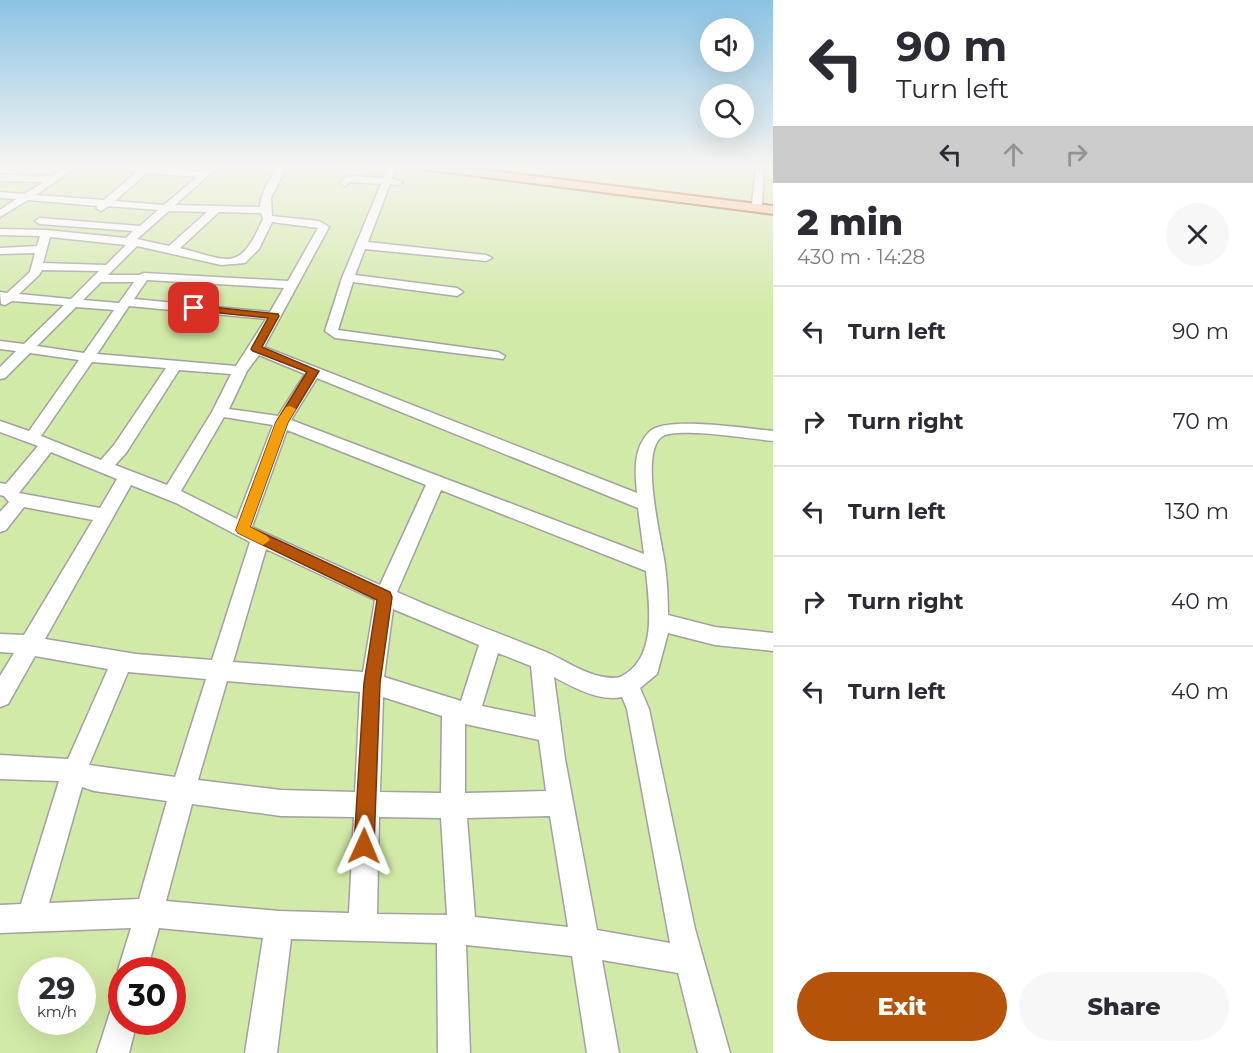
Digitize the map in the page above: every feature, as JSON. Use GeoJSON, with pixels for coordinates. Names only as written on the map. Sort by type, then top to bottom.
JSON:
{"type":"FeatureCollection","features":[{"type":"Feature","properties":{"kind":"street"},"geometry":{"type":"LineString","coordinates":[[20,232],[41,215]]}},
{"type":"Feature","properties":{"kind":"street"},"geometry":{"type":"LineString","coordinates":[[67,236],[92,215]]}},
{"type":"Feature","properties":{"kind":"street"},"geometry":{"type":"LineString","coordinates":[[0,375],[158,215]]}},
{"type":"Feature","properties":{"kind":"street"},"geometry":{"type":"LineString","coordinates":[[172,249],[209,215]]}},
{"type":"Feature","properties":{"kind":"street"},"geometry":{"type":"LineString","coordinates":[[0,232],[46,233],[130,243],[172,249],[212,260],[238,261],[246,258],[266,215]]}},
{"type":"Feature","properties":{"kind":"street"},"geometry":{"type":"LineString","coordinates":[[171,493],[220,412],[240,371],[256,349],[324,227],[319,224],[267,215]]}},
{"type":"Feature","properties":{"kind":"street"},"geometry":{"type":"LineString","coordinates":[[377,215],[361,245],[348,278],[331,331],[335,334],[498,356]]}},
{"type":"Feature","properties":{"kind":"street"},"geometry":{"type":"LineString","coordinates":[[35,220],[142,229]]}},
{"type":"Feature","properties":{"kind":"street"},"geometry":{"type":"LineString","coordinates":[[0,305],[5,296],[35,273],[46,233]]}},
{"type":"Feature","properties":{"kind":"street"},"geometry":{"type":"LineString","coordinates":[[361,245],[486,258]]}},
{"type":"Feature","properties":{"kind":"street"},"geometry":{"type":"LineString","coordinates":[[0,251],[41,249]]}},
{"type":"Feature","properties":{"kind":"street"},"geometry":{"type":"LineString","coordinates":[[194,279],[212,260]]}},
{"type":"Feature","properties":{"kind":"street"},"geometry":{"type":"LineString","coordinates":[[36,266],[108,268]]}},
{"type":"Feature","properties":{"kind":"street"},"geometry":{"type":"LineString","coordinates":[[0,525],[10,493],[87,357],[144,276],[292,285]]}},
{"type":"Feature","properties":{"kind":"street"},"geometry":{"type":"LineString","coordinates":[[97,278],[141,279]]}},
{"type":"Feature","properties":{"kind":"street"},"geometry":{"type":"LineString","coordinates":[[348,278],[457,292]]}},
{"type":"Feature","properties":{"kind":"street"},"geometry":{"type":"LineString","coordinates":[[5,296],[72,303],[124,304],[274,316]]}},
{"type":"Feature","properties":{"kind":"street"},"geometry":{"type":"LineString","coordinates":[[0,345],[87,357],[240,371]]}},
{"type":"Feature","properties":{"kind":"street"},"geometry":{"type":"LineString","coordinates":[[256,349],[644,503]]}},
{"type":"Feature","properties":{"kind":"street"},"geometry":{"type":"LineString","coordinates":[[104,467],[120,449],[175,365]]}},
{"type":"Feature","properties":{"kind":"street"},"geometry":{"type":"LineString","coordinates":[[136,957],[183,790],[220,672],[251,534],[282,422],[314,371]]}},
{"type":"Feature","properties":{"kind":"street"},"geometry":{"type":"LineString","coordinates":[[220,412],[282,422],[656,567]]}},
{"type":"Feature","properties":{"kind":"street"},"geometry":{"type":"LineString","coordinates":[[0,426],[171,493],[251,534],[385,597],[491,642],[541,660],[574,678],[609,687],[628,686],[644,674],[657,651],[656,567],[644,503],[646,447],[654,434],[672,428],[773,436]]}},
{"type":"Feature","properties":{"kind":"street"},"geometry":{"type":"LineString","coordinates":[[0,697],[127,477]]}},
{"type":"Feature","properties":{"kind":"street"},"geometry":{"type":"LineString","coordinates":[[362,928],[365,805],[372,683],[385,597],[436,482]]}},
{"type":"Feature","properties":{"kind":"street"},"geometry":{"type":"LineString","coordinates":[[10,493],[104,515]]}},
{"type":"Feature","properties":{"kind":"street"},"geometry":{"type":"LineString","coordinates":[[658,621],[689,632],[725,639],[773,642]]}},
{"type":"Feature","properties":{"kind":"street"},"geometry":{"type":"LineString","coordinates":[[454,1053],[457,930],[453,806],[460,712],[491,642]]}},
{"type":"Feature","properties":{"kind":"street"},"geometry":{"type":"LineString","coordinates":[[0,643],[28,645],[122,662],[372,683],[460,712],[548,730]]}},
{"type":"Feature","properties":{"kind":"street"},"geometry":{"type":"LineString","coordinates":[[541,660],[548,730],[603,1053]]}},
{"type":"Feature","properties":{"kind":"street"},"geometry":{"type":"LineString","coordinates":[[31,917],[74,773],[122,662]]}},
{"type":"Feature","properties":{"kind":"street"},"geometry":{"type":"LineString","coordinates":[[628,686],[638,709],[681,929],[714,1053]]}},
{"type":"Feature","properties":{"kind":"street"},"geometry":{"type":"LineString","coordinates":[[0,767],[62,769],[94,779],[282,803],[453,806],[562,803]]}},
{"type":"Feature","properties":{"kind":"street"},"geometry":{"type":"LineString","coordinates":[[0,919],[147,913],[279,925],[457,930],[586,944],[690,961]]}},
{"type":"Feature","properties":{"kind":"street"},"geometry":{"type":"LineString","coordinates":[[261,1053],[279,925]]}},
{"type":"Feature","properties":{"kind":"street"},"geometry":{"type":"LineString","coordinates":[[113,1053],[118,1035]]}},
{"type":"Feature","properties":{"kind":"green space"},"geometry":{"type":"Polygon","coordinates":[[[0,215],[773,215],[773,1053],[0,1053],[0,215]]]}},
{"type":"Feature","properties":{"kind":"slow traffic"},"geometry":{"type":"LineString","coordinates":[[263,540],[242,530],[282,422],[290,409]]}},
{"type":"Feature","properties":{"kind":"route"},"geometry":{"type":"LineString","coordinates":[[194,308],[274,316],[256,349],[314,371],[282,422],[242,530],[385,597],[372,683],[364,846]]}}]}
